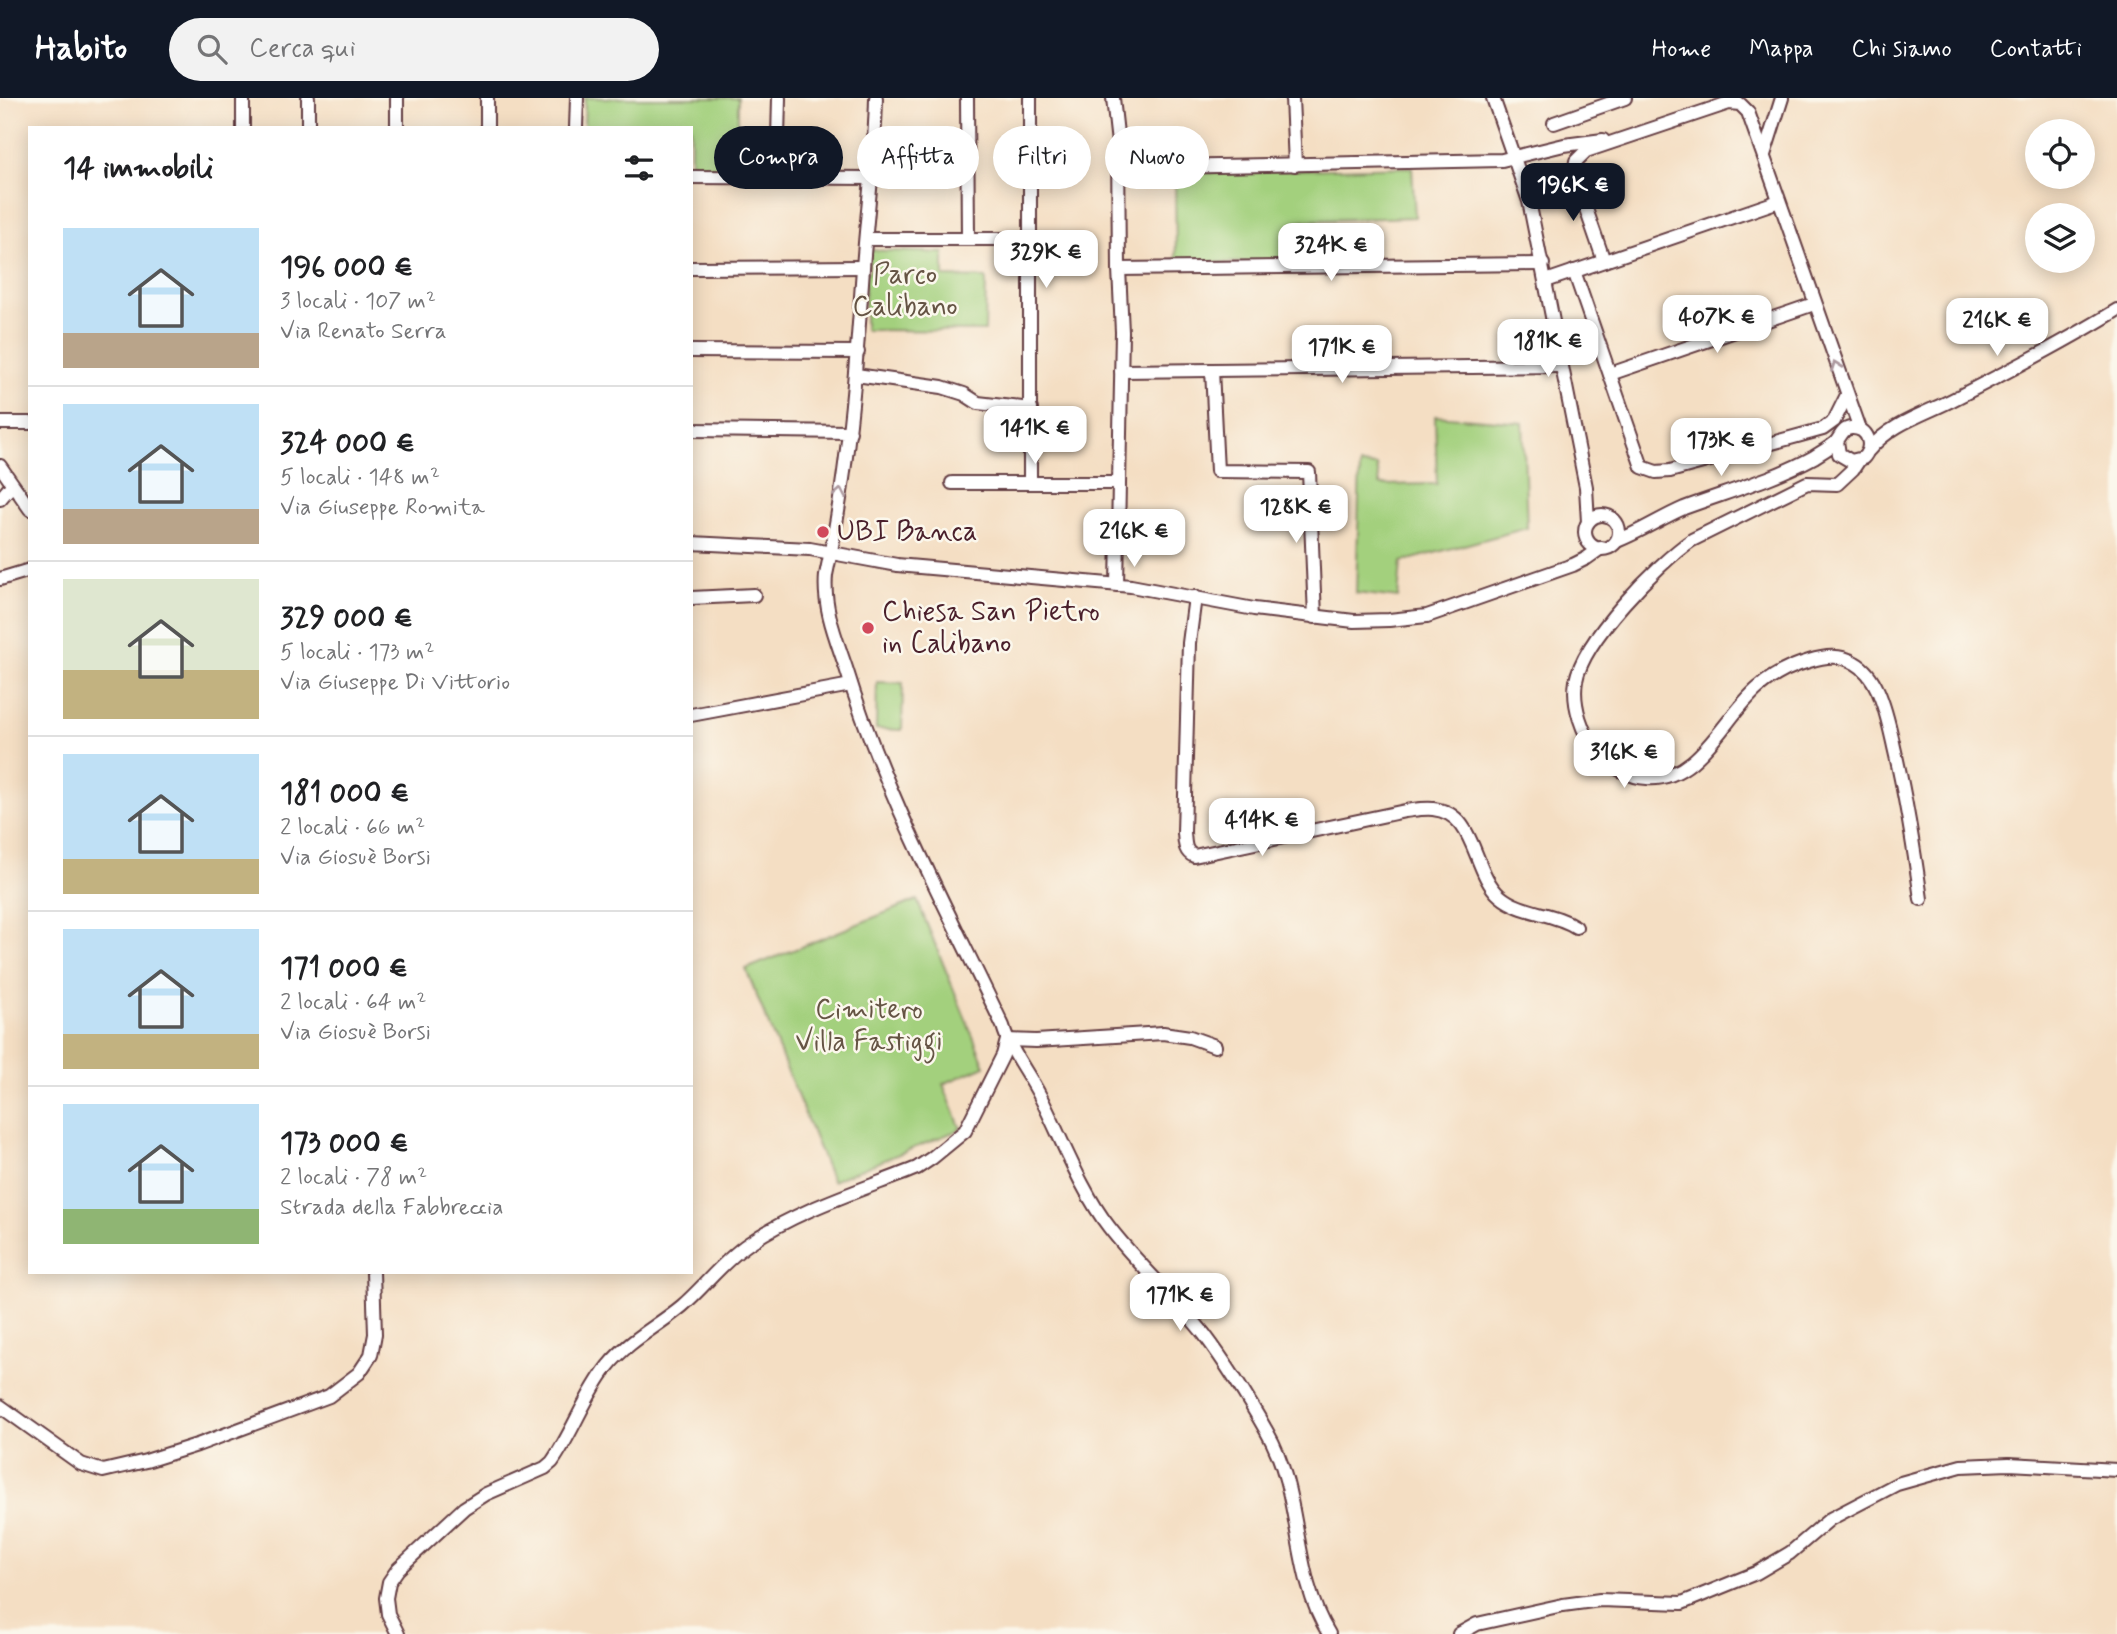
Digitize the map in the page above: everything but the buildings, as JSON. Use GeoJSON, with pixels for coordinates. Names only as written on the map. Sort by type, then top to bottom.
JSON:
{"type":"FeatureCollection","features":[{"type":"Feature","properties":{"kind":"street"},"geometry":{"type":"LineString","coordinates":[[243,98],[243,126]]}},
{"type":"Feature","properties":{"kind":"street"},"geometry":{"type":"LineString","coordinates":[[308,126],[309,98]]}},
{"type":"Feature","properties":{"kind":"street"},"geometry":{"type":"LineString","coordinates":[[397,98],[397,126]]}},
{"type":"Feature","properties":{"kind":"street"},"geometry":{"type":"LineString","coordinates":[[487,98],[487,126]]}},
{"type":"Feature","properties":{"kind":"street"},"geometry":{"type":"LineString","coordinates":[[576,126],[577,98]]}},
{"type":"Feature","properties":{"kind":"street"},"geometry":{"type":"LineString","coordinates":[[778,126],[779,98]]}},
{"type":"Feature","properties":{"kind":"street"},"geometry":{"type":"LineString","coordinates":[[875,126],[876,98]]}},
{"type":"Feature","properties":{"kind":"street"},"geometry":{"type":"LineString","coordinates":[[967,98],[968,239]]}},
{"type":"Feature","properties":{"kind":"street"},"geometry":{"type":"LineString","coordinates":[[1030,98],[1030,483]]}},
{"type":"Feature","properties":{"kind":"street"},"geometry":{"type":"LineString","coordinates":[[1113,98],[1115,126]]}},
{"type":"Feature","properties":{"kind":"street"},"geometry":{"type":"LineString","coordinates":[[1292,98],[1295,165]]}},
{"type":"Feature","properties":{"kind":"street"},"geometry":{"type":"LineString","coordinates":[[1493,98],[1529,201],[1586,487],[1586,536],[1573,565]]}},
{"type":"Feature","properties":{"kind":"street"},"geometry":{"type":"LineString","coordinates":[[1554,123],[1625,98]]}},
{"type":"Feature","properties":{"kind":"street"},"geometry":{"type":"LineString","coordinates":[[1764,155],[1782,98]]}},
{"type":"Feature","properties":{"kind":"street"},"geometry":{"type":"LineString","coordinates":[[1604,261],[1574,174],[1576,161],[1586,151],[1629,137],[1709,104],[1732,100],[1740,104],[1748,112],[1847,395],[1862,431],[1869,440],[1869,450]]}},
{"type":"Feature","properties":{"kind":"street"},"geometry":{"type":"LineString","coordinates":[[1209,166],[1502,160],[1564,145],[1629,137]]}},
{"type":"Feature","properties":{"kind":"street"},"geometry":{"type":"LineString","coordinates":[[693,177],[714,177]]}},
{"type":"Feature","properties":{"kind":"street"},"geometry":{"type":"LineString","coordinates":[[872,189],[850,432],[825,591],[828,612],[851,685],[890,792],[1003,1026],[1007,1040],[1037,1090],[1091,1198],[1108,1226],[1204,1335],[1269,1434],[1283,1469],[1307,1584],[1320,1620],[1329,1634]]}},
{"type":"Feature","properties":{"kind":"street"},"geometry":{"type":"LineString","coordinates":[[1117,584],[1121,371],[1119,189]]}},
{"type":"Feature","properties":{"kind":"street"},"geometry":{"type":"LineString","coordinates":[[1546,281],[1779,201]]}},
{"type":"Feature","properties":{"kind":"street"},"geometry":{"type":"LineString","coordinates":[[866,239],[1029,239]]}},
{"type":"Feature","properties":{"kind":"street"},"geometry":{"type":"LineString","coordinates":[[1119,269],[1543,264]]}},
{"type":"Feature","properties":{"kind":"street"},"geometry":{"type":"LineString","coordinates":[[693,268],[863,267]]}},
{"type":"Feature","properties":{"kind":"street"},"geometry":{"type":"LineString","coordinates":[[1574,271],[1642,467],[1656,472],[1670,471],[1823,429],[1834,421],[1847,395]]}},
{"type":"Feature","properties":{"kind":"street"},"geometry":{"type":"LineString","coordinates":[[1610,374],[1814,304]]}},
{"type":"Feature","properties":{"kind":"street"},"geometry":{"type":"LineString","coordinates":[[1921,899],[1908,804],[1886,712],[1870,676],[1855,663],[1840,657],[1824,657],[1804,662],[1778,674],[1738,707],[1697,758],[1678,772],[1658,779],[1638,778],[1622,771],[1606,760],[1592,745],[1575,699],[1579,667],[1596,638],[1655,569],[1692,540],[1807,482],[1837,484],[1843,481],[1859,460],[1891,430],[2002,374],[2117,310]]}},
{"type":"Feature","properties":{"kind":"street"},"geometry":{"type":"LineString","coordinates":[[693,351],[858,352]]}},
{"type":"Feature","properties":{"kind":"street"},"geometry":{"type":"LineString","coordinates":[[1121,371],[1562,366]]}},
{"type":"Feature","properties":{"kind":"street"},"geometry":{"type":"LineString","coordinates":[[1212,370],[1217,471],[1309,472],[1315,617]]}},
{"type":"Feature","properties":{"kind":"street"},"geometry":{"type":"LineString","coordinates":[[856,375],[942,387],[964,394],[978,403],[1031,409]]}},
{"type":"Feature","properties":{"kind":"street"},"geometry":{"type":"LineString","coordinates":[[0,423],[28,423]]}},
{"type":"Feature","properties":{"kind":"street"},"geometry":{"type":"LineString","coordinates":[[693,430],[850,432]]}},
{"type":"Feature","properties":{"kind":"street"},"geometry":{"type":"LineString","coordinates":[[1843,481],[1840,451],[1845,430],[1891,430]]}},
{"type":"Feature","properties":{"kind":"street"},"geometry":{"type":"LineString","coordinates":[[1586,536],[1591,545],[1610,547],[1682,509],[1814,457],[1840,451]]}},
{"type":"Feature","properties":{"kind":"street"},"geometry":{"type":"LineString","coordinates":[[1840,451],[1851,461],[1859,460]]}},
{"type":"Feature","properties":{"kind":"street"},"geometry":{"type":"LineString","coordinates":[[0,466],[28,506]]}},
{"type":"Feature","properties":{"kind":"street"},"geometry":{"type":"LineString","coordinates":[[952,483],[1119,483]]}},
{"type":"Feature","properties":{"kind":"street"},"geometry":{"type":"LineString","coordinates":[[0,499],[12,485]]}},
{"type":"Feature","properties":{"kind":"street"},"geometry":{"type":"LineString","coordinates":[[1586,487],[1605,515],[1618,526],[1617,541]]}},
{"type":"Feature","properties":{"kind":"street"},"geometry":{"type":"LineString","coordinates":[[1588,522],[1596,516],[1605,515]]}},
{"type":"Feature","properties":{"kind":"street"},"geometry":{"type":"LineString","coordinates":[[1618,526],[1642,528]]}},
{"type":"Feature","properties":{"kind":"street"},"geometry":{"type":"LineString","coordinates":[[693,542],[810,549],[897,565],[1117,584],[1254,609],[1353,621],[1427,616],[1573,565],[1601,548]]}},
{"type":"Feature","properties":{"kind":"street"},"geometry":{"type":"LineString","coordinates":[[0,579],[28,571]]}},
{"type":"Feature","properties":{"kind":"street"},"geometry":{"type":"LineString","coordinates":[[693,598],[754,595]]}},
{"type":"Feature","properties":{"kind":"street"},"geometry":{"type":"LineString","coordinates":[[1195,597],[1189,643],[1184,833],[1190,855],[1405,811],[1432,809],[1447,812],[1458,819],[1488,883],[1502,898],[1576,927]]}},
{"type":"Feature","properties":{"kind":"street"},"geometry":{"type":"LineString","coordinates":[[693,715],[851,685]]}},
{"type":"Feature","properties":{"kind":"street"},"geometry":{"type":"LineString","coordinates":[[1007,1040],[1037,1041],[1163,1033],[1190,1037],[1215,1046]]}},
{"type":"Feature","properties":{"kind":"street"},"geometry":{"type":"LineString","coordinates":[[398,1634],[388,1614],[386,1598],[389,1582],[398,1569],[464,1508],[485,1494],[545,1468],[552,1462],[598,1380],[610,1364],[622,1351],[682,1306],[746,1245],[797,1217],[917,1168],[965,1131],[1003,1055],[1007,1040]]}},
{"type":"Feature","properties":{"kind":"street"},"geometry":{"type":"LineString","coordinates":[[0,1406],[80,1464],[92,1469],[115,1470],[197,1445],[329,1396],[359,1373],[371,1355],[375,1334],[373,1274]]}},
{"type":"Feature","properties":{"kind":"street"},"geometry":{"type":"LineString","coordinates":[[1459,1634],[1476,1624],[1563,1605],[1600,1600],[1682,1603],[1756,1573],[1790,1553],[1830,1519],[1897,1484],[1961,1466],[2009,1464],[2117,1470]]}},
{"type":"Feature","properties":{"kind":"green space"},"geometry":{"type":"Polygon","coordinates":[[[585,98],[738,98],[738,126],[714,126],[714,168],[693,167],[693,126],[584,126],[585,98]]]}},
{"type":"Feature","properties":{"kind":"green space"},"geometry":{"type":"Polygon","coordinates":[[[1412,167],[1415,217],[1296,221],[1297,262],[1176,263],[1175,189],[1209,189],[1209,172],[1412,167]]]}},
{"type":"Feature","properties":{"kind":"green space","name":"Parco Calibano"},"geometry":{"type":"Polygon","coordinates":[[[868,250],[944,253],[944,277],[986,278],[985,331],[865,330],[865,275],[870,270],[868,250]]]}},
{"type":"Feature","properties":{"kind":"green space"},"geometry":{"type":"Polygon","coordinates":[[[1435,416],[1523,423],[1527,528],[1401,562],[1398,598],[1356,593],[1360,465],[1377,466],[1380,485],[1437,484],[1435,416]]]}},
{"type":"Feature","properties":{"kind":"green space"},"geometry":{"type":"Polygon","coordinates":[[[877,682],[903,683],[902,730],[876,729],[877,682]]]}},
{"type":"Feature","properties":{"kind":"green space","name":"Cimitero Villa Fastiggi"},"geometry":{"type":"Polygon","coordinates":[[[917,900],[985,1066],[943,1084],[961,1129],[832,1181],[746,969],[917,900]]]}},
{"type":"Feature","properties":{"kind":"place","name":"UBI Banca"},"geometry":{"type":"Point","coordinates":[823,532]}},
{"type":"Feature","properties":{"kind":"place","name":"Chiesa San Pietro in Calibano"},"geometry":{"type":"Point","coordinates":[868,628]}}]}
